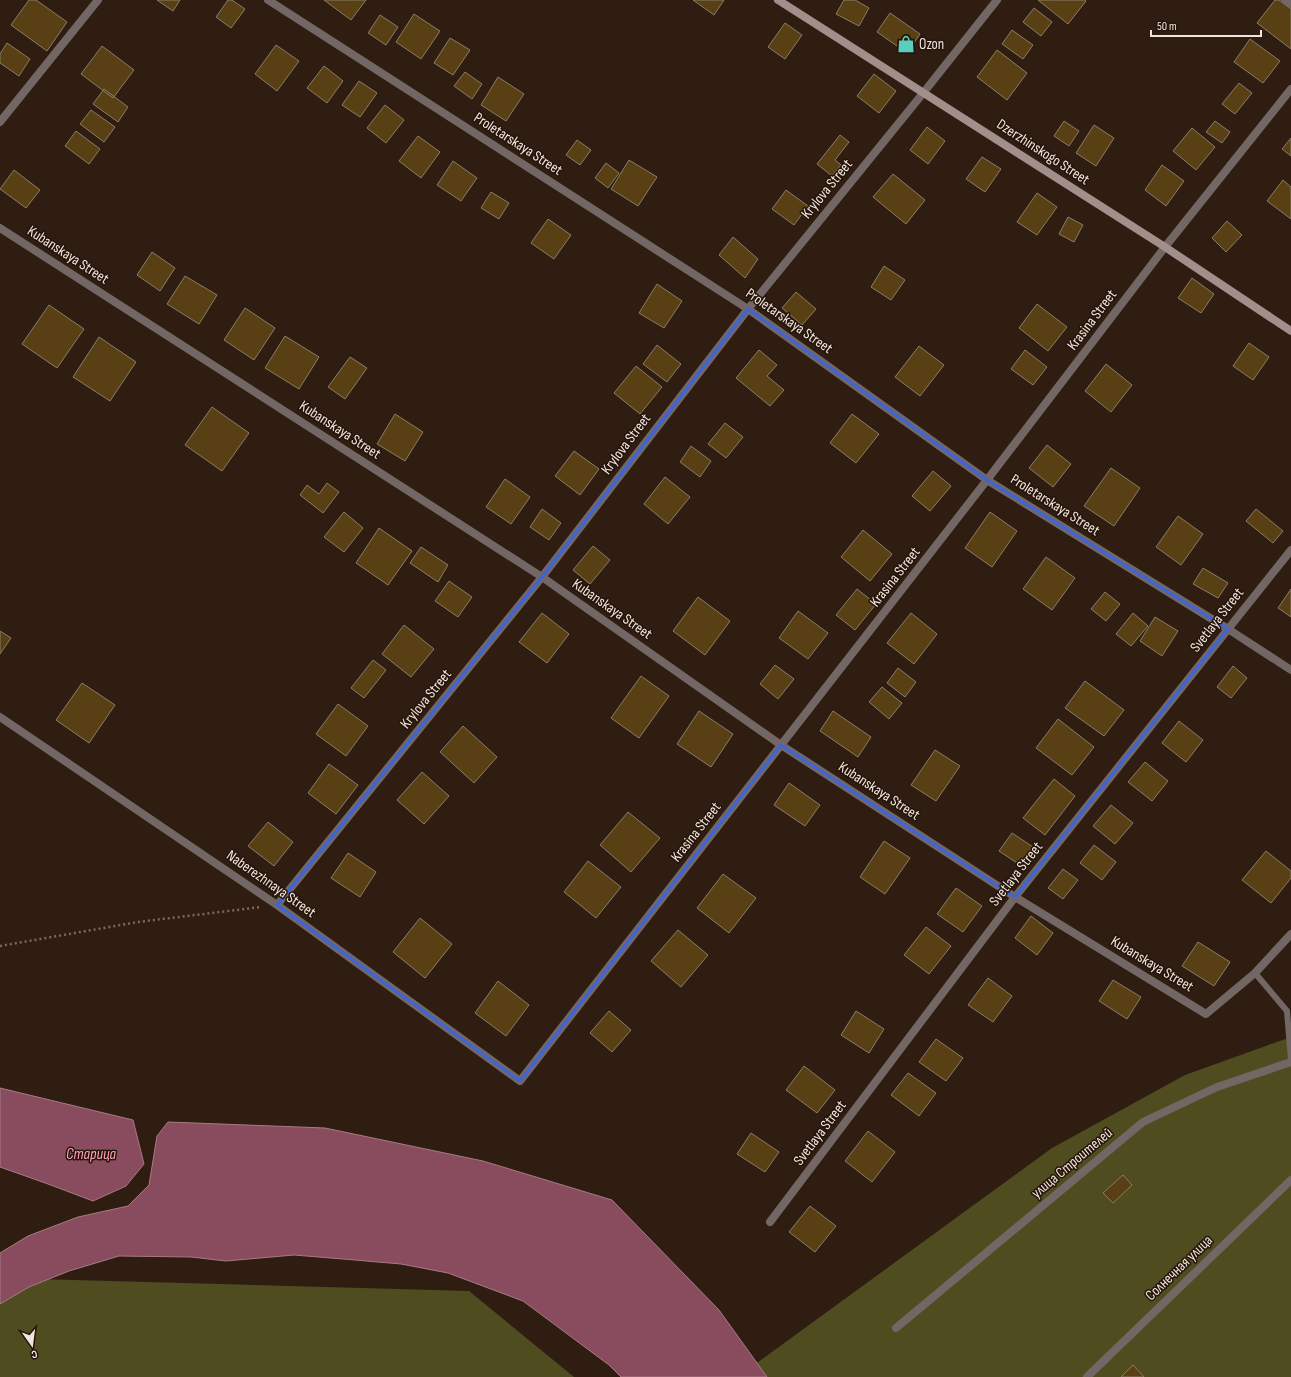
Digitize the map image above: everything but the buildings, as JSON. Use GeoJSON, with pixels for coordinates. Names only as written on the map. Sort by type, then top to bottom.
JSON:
{"type":"FeatureCollection","features":[{"type":"Feature","properties":{"kind":"street"},"geometry":{"type":"LineString","coordinates":[[0,122],[98,0]]}},
{"type":"Feature","properties":{"kind":"street","name":"Proletarskaya Street"},"geometry":{"type":"LineString","coordinates":[[268,0],[748,308],[987,480],[1228,629],[1291,670]]}},
{"type":"Feature","properties":{"kind":"street","name":"Dzerzhinskogo Street"},"geometry":{"type":"LineString","coordinates":[[778,0],[924,92],[1291,331]]}},
{"type":"Feature","properties":{"kind":"street","name":"Krylova Street"},"geometry":{"type":"LineString","coordinates":[[277,905],[542,577],[748,308],[924,92],[996,0]]}},
{"type":"Feature","properties":{"kind":"street"},"geometry":{"type":"LineString","coordinates":[[1285,0],[1291,4]]}},
{"type":"Feature","properties":{"kind":"street","name":"Krasina Street"},"geometry":{"type":"LineString","coordinates":[[520,1081],[987,480],[1164,247],[1291,89]]}},
{"type":"Feature","properties":{"kind":"street","name":"Kubanskaya Street"},"geometry":{"type":"LineString","coordinates":[[0,228],[542,577],[781,745],[1015,897],[1206,1014],[1255,973]]}},
{"type":"Feature","properties":{"kind":"street","name":"Svetlaya Street"},"geometry":{"type":"LineString","coordinates":[[770,1222],[1015,897],[1291,550]]}},
{"type":"Feature","properties":{"kind":"street","name":"Naberezhnaya Street"},"geometry":{"type":"LineString","coordinates":[[0,717],[277,905],[520,1081]]}},
{"type":"Feature","properties":{"kind":"street"},"geometry":{"type":"LineString","coordinates":[[1255,973],[1291,934]]}},
{"type":"Feature","properties":{"kind":"street","name":"улица Строителей"},"geometry":{"type":"LineString","coordinates":[[896,1328],[1143,1122],[1217,1086],[1291,1061]]}},
{"type":"Feature","properties":{"kind":"street","name":"Солнечная улица"},"geometry":{"type":"LineString","coordinates":[[1087,1377],[1291,1180]]}},
{"type":"Feature","properties":{"kind":"lane"},"geometry":{"type":"LineString","coordinates":[[1255,973],[1287,1010],[1291,1061]]}},
{"type":"Feature","properties":{"kind":"path"},"geometry":{"type":"LineString","coordinates":[[0,946],[138,922],[277,905]]}},
{"type":"Feature","properties":{"kind":"highlighted area"},"geometry":{"type":"Polygon","coordinates":[[[748,309],[987,480],[1228,629],[1015,897],[781,745],[520,1081],[277,905],[542,577],[748,309]]]}},
{"type":"Feature","properties":{"kind":"shaded area"},"geometry":{"type":"Polygon","coordinates":[[[1291,1037],[1291,1377],[762,1377],[754,1365],[1052,1148],[1185,1075],[1291,1037]]]}},
{"type":"Feature","properties":{"kind":"shaded area"},"geometry":{"type":"Polygon","coordinates":[[[0,1278],[469,1291],[574,1377],[0,1377],[0,1278]]]}},
{"type":"Feature","properties":{"kind":"water","name":"Старица"},"geometry":{"type":"Polygon","coordinates":[[[0,1088],[133,1120],[144,1164],[126,1186],[93,1201],[0,1167],[0,1088]]]}},
{"type":"Feature","properties":{"kind":"water"},"geometry":{"type":"Polygon","coordinates":[[[168,1122],[325,1128],[483,1161],[612,1200],[719,1310],[767,1377],[621,1377],[609,1365],[523,1301],[448,1273],[401,1264],[294,1255],[226,1261],[191,1257],[119,1256],[69,1271],[29,1287],[0,1304],[0,1253],[28,1236],[78,1217],[128,1206],[149,1185],[157,1136],[168,1122]]]}},
{"type":"Feature","properties":{"kind":"place","name":"Ozon"},"geometry":{"type":"Point","coordinates":[906,44]}}]}
